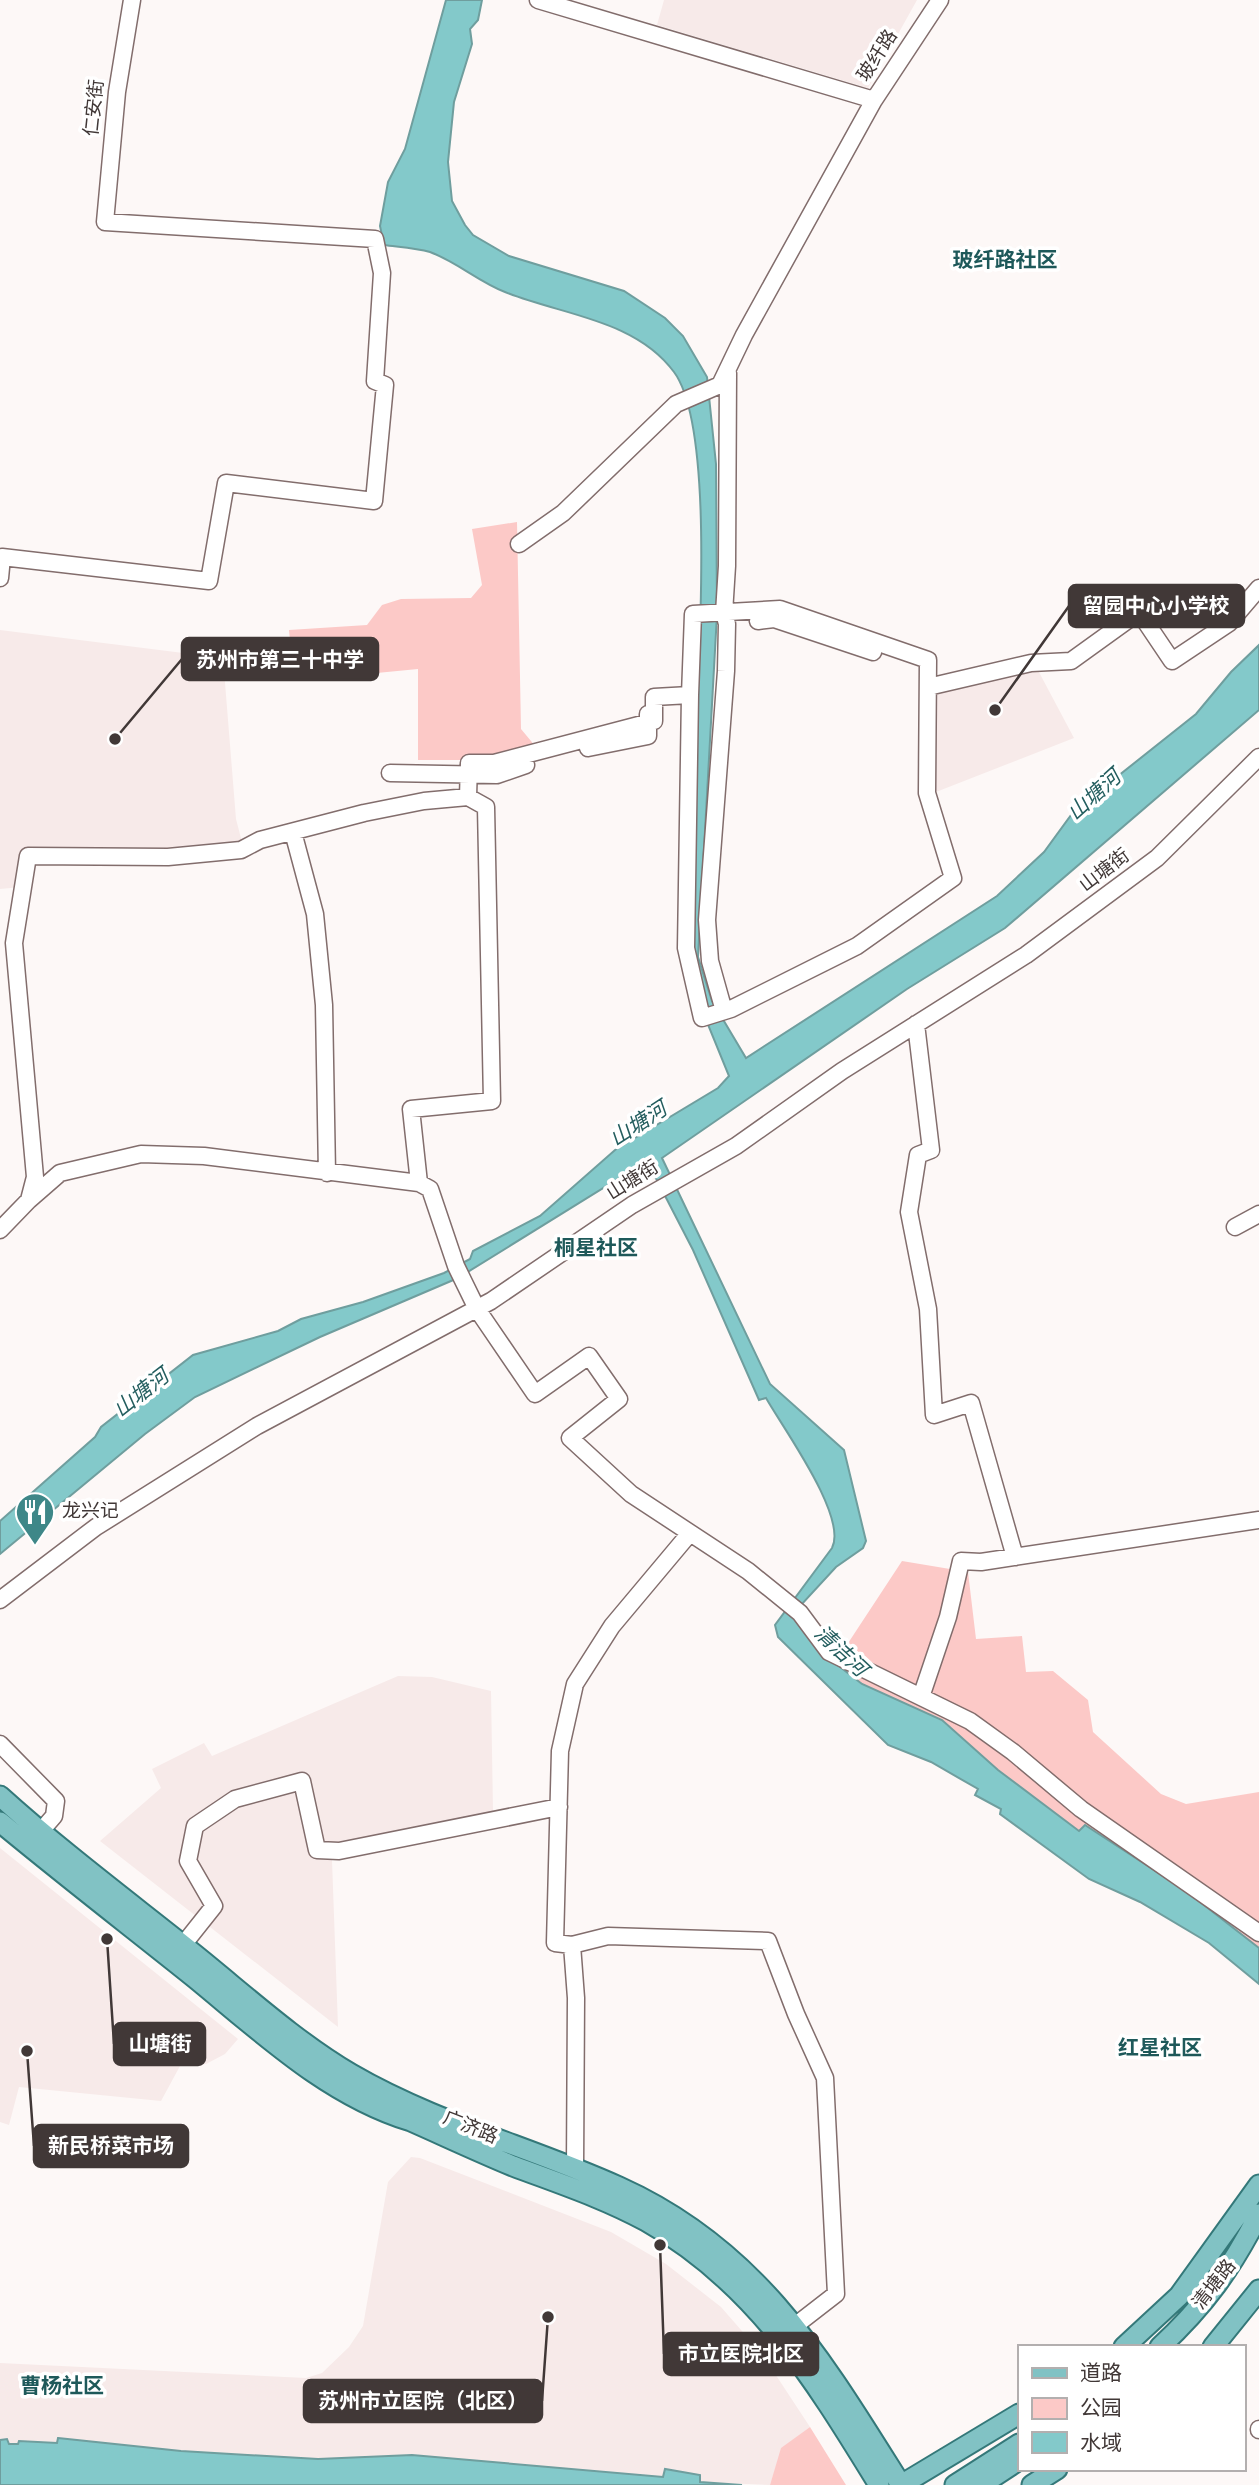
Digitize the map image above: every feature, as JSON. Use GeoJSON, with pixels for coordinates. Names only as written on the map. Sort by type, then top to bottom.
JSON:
{"type":"FeatureCollection","features":[{"type":"Feature","properties":{"kind":"main road","name":"广济路"},"geometry":{"type":"LineString","coordinates":[[0,1797],[329,2060],[416,2107],[635,2194],[700,2233],[750,2275],[796,2325],[818,2353],[901,2485]]}},
{"type":"Feature","properties":{"kind":"main road","name":"广济路"},"geometry":{"type":"LineString","coordinates":[[0,1822],[232,2009],[338,2088],[382,2112],[411,2121],[619,2207],[698,2256],[737,2289],[792,2350],[812,2377],[879,2485]]}},
{"type":"Feature","properties":{"kind":"main road"},"geometry":{"type":"LineString","coordinates":[[1126,2345],[1179,2296],[1259,2185]]}},
{"type":"Feature","properties":{"kind":"main road","name":"清塘路"},"geometry":{"type":"LineString","coordinates":[[1180,2345],[1239,2267],[1259,2214]]}},
{"type":"Feature","properties":{"kind":"main road","name":"清塘路"},"geometry":{"type":"LineString","coordinates":[[1162,2345],[1259,2244]]}},
{"type":"Feature","properties":{"kind":"main road"},"geometry":{"type":"LineString","coordinates":[[1215,2345],[1259,2290]]}},
{"type":"Feature","properties":{"kind":"main road"},"geometry":{"type":"LineString","coordinates":[[901,2485],[1018,2415]]}},
{"type":"Feature","properties":{"kind":"main road"},"geometry":{"type":"LineString","coordinates":[[955,2485],[1018,2445]]}},
{"type":"Feature","properties":{"kind":"main road"},"geometry":{"type":"LineString","coordinates":[[981,2485],[1018,2461]]}},
{"type":"Feature","properties":{"kind":"main road"},"geometry":{"type":"LineString","coordinates":[[1032,2485],[1054,2471]]}},
{"type":"Feature","properties":{"kind":"street","name":"仁安街"},"geometry":{"type":"LineString","coordinates":[[0,578],[2,557],[209,581],[226,483],[374,501],[385,385],[375,381],[382,273],[375,239],[105,222],[117,92],[132,0]]}},
{"type":"Feature","properties":{"kind":"street"},"geometry":{"type":"LineString","coordinates":[[538,0],[874,100]]}},
{"type":"Feature","properties":{"kind":"street","name":"玻纤路"},"geometry":{"type":"LineString","coordinates":[[724,379],[744,335],[874,100],[940,0]]}},
{"type":"Feature","properties":{"kind":"street"},"geometry":{"type":"LineString","coordinates":[[519,544],[563,513],[676,404],[724,379],[727,566],[708,920],[710,961],[722,1012]]}},
{"type":"Feature","properties":{"kind":"street"},"geometry":{"type":"LineString","coordinates":[[928,687],[1031,663],[1071,661],[1139,612],[1172,662],[1229,623],[1259,588]]}},
{"type":"Feature","properties":{"kind":"street"},"geometry":{"type":"LineString","coordinates":[[724,617],[780,610],[929,660],[927,793],[953,878],[856,946],[722,1012],[704,1017],[689,972],[686,948],[686,699],[692,615],[696,613],[724,617],[774,619],[858,648],[921,662]]}},
{"type":"Feature","properties":{"kind":"street"},"geometry":{"type":"LineString","coordinates":[[468,797],[469,763],[494,763],[654,721],[654,697],[686,699]]}},
{"type":"Feature","properties":{"kind":"street"},"geometry":{"type":"LineString","coordinates":[[390,773],[497,775],[563,754],[649,736],[648,703],[686,699]]}},
{"type":"Feature","properties":{"kind":"street","name":"山塘街"},"geometry":{"type":"LineString","coordinates":[[0,1600],[96,1527],[257,1426],[477,1309],[659,1189],[737,1146],[842,1070],[1026,954],[1157,858],[1258,759]]}},
{"type":"Feature","properties":{"kind":"street"},"geometry":{"type":"LineString","coordinates":[[29,1200],[35,1177],[14,943],[28,856],[168,857],[241,850],[260,840],[364,813],[424,801],[468,797],[486,807],[492,1101],[411,1109],[419,1183]]}},
{"type":"Feature","properties":{"kind":"street"},"geometry":{"type":"LineString","coordinates":[[293,832],[315,914],[323,992],[327,1172]]}},
{"type":"Feature","properties":{"kind":"street"},"geometry":{"type":"LineString","coordinates":[[916,1024],[931,1150],[918,1155],[909,1212],[928,1309],[934,1415],[971,1403],[1015,1557]]}},
{"type":"Feature","properties":{"kind":"street"},"geometry":{"type":"LineString","coordinates":[[0,1230],[60,1173],[141,1154],[204,1156],[419,1183],[430,1189],[456,1266],[477,1309],[536,1394],[589,1356],[619,1399],[570,1438],[631,1494],[748,1572],[794,1608],[829,1652],[970,1721],[1013,1752],[1081,1809],[1259,1933]]}},
{"type":"Feature","properties":{"kind":"street"},"geometry":{"type":"LineString","coordinates":[[1235,1227],[1259,1214]]}},
{"type":"Feature","properties":{"kind":"street"},"geometry":{"type":"LineString","coordinates":[[921,1697],[948,1617],[961,1561],[981,1562],[1259,1520]]}},
{"type":"Feature","properties":{"kind":"street"},"geometry":{"type":"LineString","coordinates":[[690,1533],[611,1626],[576,1684],[560,1751],[555,1943],[572,1945],[608,1936],[768,1941],[796,2014],[825,2078],[836,2294],[796,2325]]}},
{"type":"Feature","properties":{"kind":"street"},"geometry":{"type":"LineString","coordinates":[[0,1744],[56,1801],[54,1816],[41,1831]]}},
{"type":"Feature","properties":{"kind":"street"},"geometry":{"type":"LineString","coordinates":[[183,1945],[214,1906],[188,1861],[195,1826],[234,1799],[302,1781],[317,1850],[339,1851],[559,1807]]}},
{"type":"Feature","properties":{"kind":"street"},"geometry":{"type":"LineString","coordinates":[[572,1945],[576,2040],[575,2169]]}},
{"type":"Feature","properties":{"kind":"shaded area"},"geometry":{"type":"Polygon","coordinates":[[[664,0],[917,0],[868,88],[657,25],[664,0]]]}},
{"type":"Feature","properties":{"kind":"shaded area"},"geometry":{"type":"Polygon","coordinates":[[[0,630],[223,658],[236,819],[243,846],[173,853],[21,853],[21,887],[0,889],[0,630]]]}},
{"type":"Feature","properties":{"kind":"shaded area"},"geometry":{"type":"Polygon","coordinates":[[[1032,659],[1074,738],[936,792],[930,683],[1032,659]]]}},
{"type":"Feature","properties":{"kind":"shaded area"},"geometry":{"type":"Polygon","coordinates":[[[398,1676],[432,1677],[491,1691],[493,1811],[431,1838],[332,1860],[338,2027],[100,1841],[161,1788],[152,1769],[204,1743],[212,1756],[398,1676]]]}},
{"type":"Feature","properties":{"kind":"shaded area"},"geometry":{"type":"Polygon","coordinates":[[[0,1848],[238,2039],[225,2054],[206,2064],[180,2066],[161,2101],[19,2087],[9,2125],[0,2122],[0,1848]]]}},
{"type":"Feature","properties":{"kind":"shaded area"},"geometry":{"type":"Polygon","coordinates":[[[411,2157],[420,2158],[611,2232],[666,2264],[721,2307],[762,2354],[810,2427],[782,2448],[770,2485],[700,2482],[665,2469],[663,2478],[412,2455],[318,2459],[181,2451],[59,2438],[58,2443],[19,2441],[19,2444],[8,2444],[7,2439],[0,2440],[0,2363],[306,2378],[322,2373],[349,2347],[363,2326],[388,2182],[411,2157]]]}},
{"type":"Feature","properties":{"kind":"green space"},"geometry":{"type":"Polygon","coordinates":[[[517,522],[521,729],[536,747],[493,760],[418,760],[418,669],[294,681],[289,630],[367,625],[382,605],[401,599],[471,598],[482,585],[472,529],[517,522]]]}},
{"type":"Feature","properties":{"kind":"green space"},"geometry":{"type":"Polygon","coordinates":[[[902,1561],[968,1572],[976,1639],[1022,1636],[1026,1672],[1053,1671],[1088,1700],[1093,1732],[1161,1794],[1186,1804],[1259,1792],[1259,1948],[1186,1891],[1084,1825],[1079,1831],[997,1770],[942,1720],[862,1684],[835,1663],[902,1561]]]}},
{"type":"Feature","properties":{"kind":"green space"},"geometry":{"type":"Polygon","coordinates":[[[810,2427],[846,2485],[770,2485],[781,2448],[810,2427]]]}},
{"type":"Feature","properties":{"kind":"water","name":"山塘河"},"geometry":{"type":"Polygon","coordinates":[[[446,0],[482,0],[478,20],[470,29],[472,44],[454,102],[448,162],[452,201],[465,225],[473,235],[509,256],[624,291],[665,318],[683,336],[707,377],[716,464],[717,614],[698,957],[712,1001],[746,1058],[997,896],[1044,852],[1074,811],[1196,714],[1231,672],[1259,645],[1259,710],[1005,928],[907,989],[662,1158],[770,1384],[844,1450],[866,1541],[863,1548],[836,1567],[800,1606],[835,1663],[862,1684],[942,1720],[998,1770],[1079,1831],[1085,1825],[1186,1891],[1259,1948],[1259,1984],[1209,1943],[1140,1902],[1089,1879],[1000,1814],[1001,1809],[975,1795],[978,1789],[931,1762],[888,1745],[778,1637],[775,1625],[832,1548],[834,1534],[831,1516],[823,1495],[786,1430],[766,1398],[759,1400],[693,1250],[647,1161],[458,1278],[320,1337],[195,1397],[145,1434],[0,1554],[0,1521],[95,1437],[101,1427],[193,1355],[278,1331],[301,1319],[363,1302],[444,1273],[470,1259],[473,1251],[540,1216],[615,1150],[718,1088],[729,1076],[700,1005],[691,965],[701,537],[695,438],[687,399],[674,372],[658,354],[618,329],[505,292],[430,252],[384,245],[380,226],[388,182],[405,149],[446,0]]]}},
{"type":"Feature","properties":{"kind":"water"},"geometry":{"type":"Polygon","coordinates":[[[58,2438],[181,2451],[318,2459],[412,2455],[663,2477],[665,2469],[700,2475],[700,2482],[742,2485],[0,2485],[0,2440],[7,2439],[9,2444],[18,2444],[19,2441],[57,2443],[58,2438]]]}},
{"type":"Feature","properties":{"kind":"place","name":"留园中心小学校"},"geometry":{"type":"Point","coordinates":[995,710]}},
{"type":"Feature","properties":{"kind":"place","name":"苏州市第三十中学"},"geometry":{"type":"Point","coordinates":[115,739]}},
{"type":"Feature","properties":{"kind":"place","name":"龙兴记"},"geometry":{"type":"Point","coordinates":[35,1546]}},
{"type":"Feature","properties":{"kind":"place","name":"山塘街"},"geometry":{"type":"Point","coordinates":[107,1939]}},
{"type":"Feature","properties":{"kind":"place","name":"新民桥菜市场"},"geometry":{"type":"Point","coordinates":[27,2051]}},
{"type":"Feature","properties":{"kind":"place","name":"市立医院北区"},"geometry":{"type":"Point","coordinates":[660,2245]}},
{"type":"Feature","properties":{"kind":"place","name":"苏州市立医院（北区）"},"geometry":{"type":"Point","coordinates":[548,2317]}},
{"type":"Feature","properties":{"kind":"district","name":"玻纤路社区"},"geometry":{"type":"Point","coordinates":[1005,261]}},
{"type":"Feature","properties":{"kind":"district","name":"桐星社区"},"geometry":{"type":"Point","coordinates":[596,1249]}},
{"type":"Feature","properties":{"kind":"district","name":"红星社区"},"geometry":{"type":"Point","coordinates":[1160,2049]}},
{"type":"Feature","properties":{"kind":"district","name":"曹杨社区"},"geometry":{"type":"Point","coordinates":[62,2387]}},
{"type":"Feature","properties":{"kind":"water label","name":"清洁河"},"geometry":{"type":"Point","coordinates":[840,1652]}}]}
